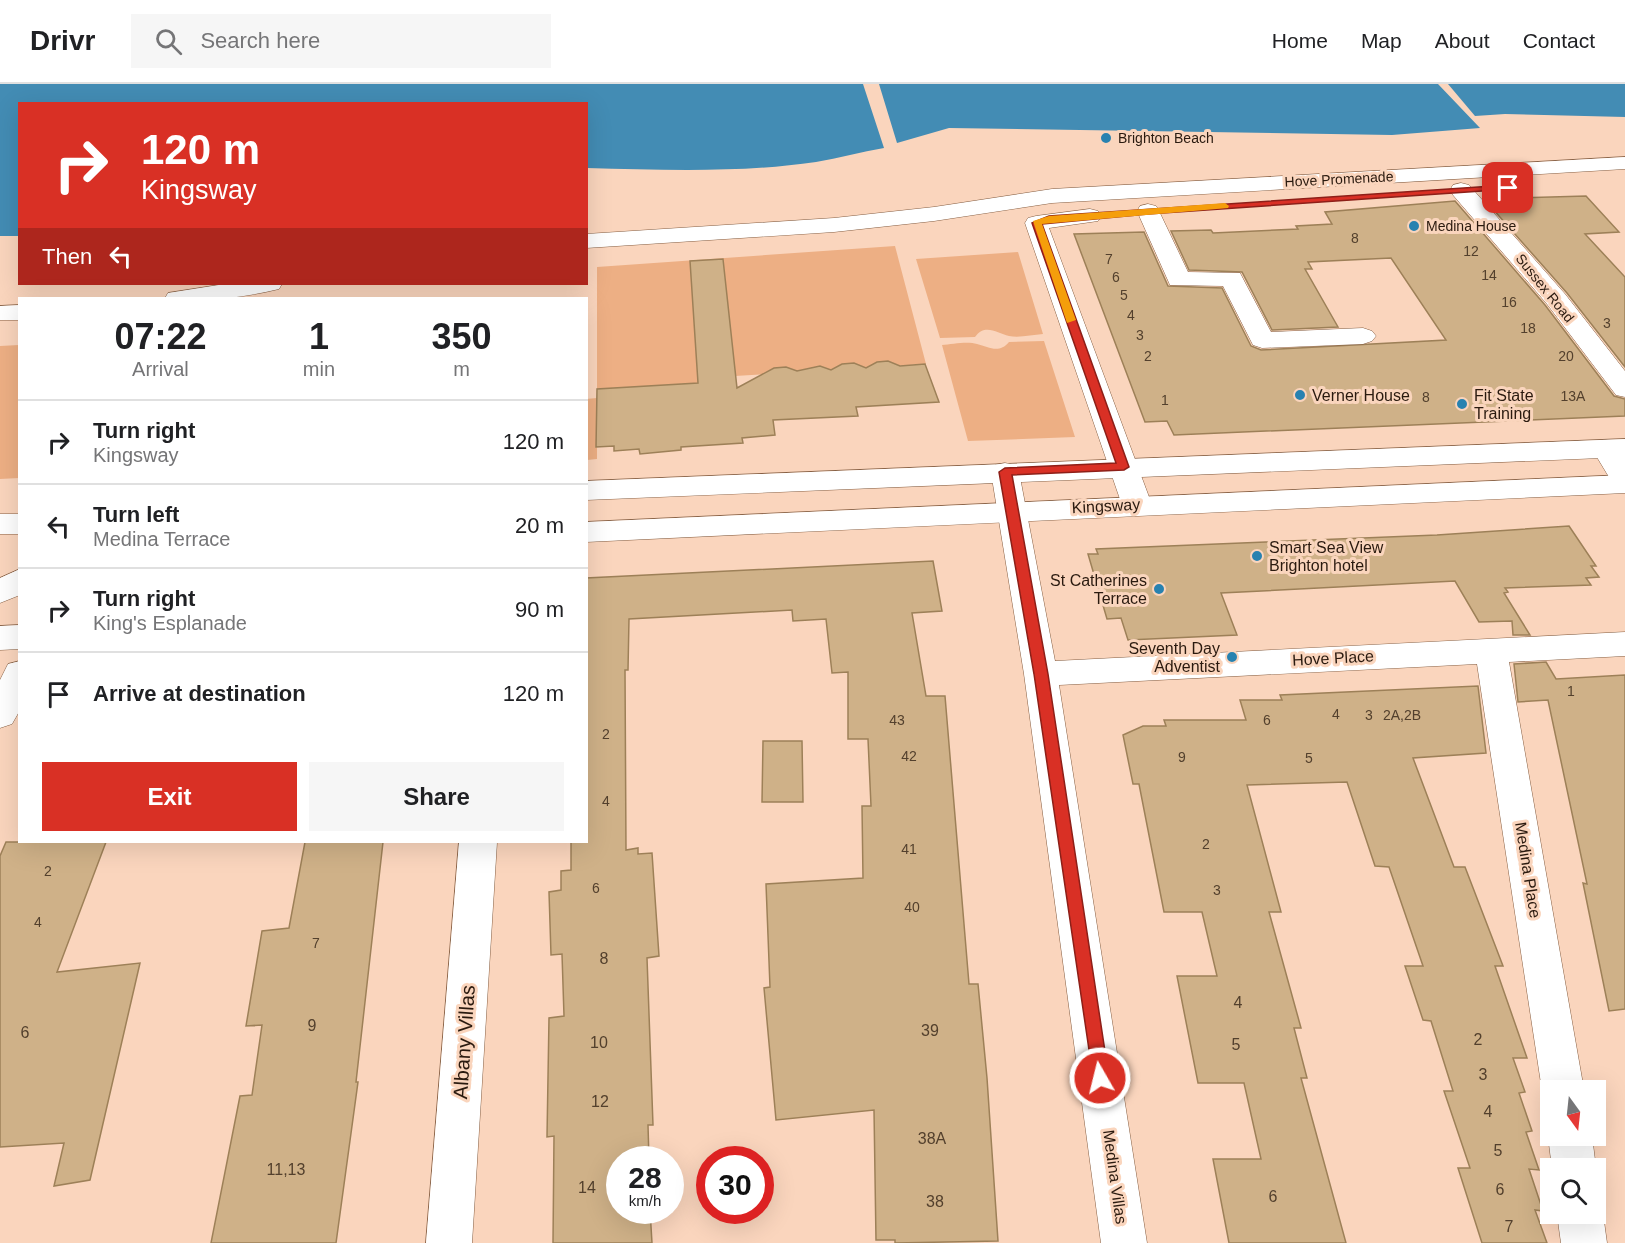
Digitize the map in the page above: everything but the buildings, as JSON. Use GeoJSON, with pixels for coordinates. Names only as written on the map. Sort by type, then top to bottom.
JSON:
{"type":"FeatureCollection","features":[{"type":"Feature","properties":{"kind":"street","name":"Hove Promenade"},"geometry":{"type":"LineString","coordinates":[[588,241],[834,225],[934,214],[1052,196],[1625,163]]}},
{"type":"Feature","properties":{"kind":"street"},"geometry":{"type":"LineString","coordinates":[[1137,505],[1036,223],[1049,219],[1130,213],[1461,190],[1625,182]]}},
{"type":"Feature","properties":{"kind":"street","name":"Sussex Road"},"geometry":{"type":"LineString","coordinates":[[1461,190],[1556,299],[1625,389]]}},
{"type":"Feature","properties":{"kind":"street"},"geometry":{"type":"LineString","coordinates":[[1130,213],[1179,280],[1231,278],[1262,340],[1363,336]]}},
{"type":"Feature","properties":{"kind":"street"},"geometry":{"type":"LineString","coordinates":[[184,297],[263,285]]}},
{"type":"Feature","properties":{"kind":"street"},"geometry":{"type":"LineString","coordinates":[[0,313],[18,312]]}},
{"type":"Feature","properties":{"kind":"street"},"geometry":{"type":"LineString","coordinates":[[588,490],[1615,449],[1625,482]]}},
{"type":"Feature","properties":{"kind":"street","name":"Medina Villas"},"geometry":{"type":"LineString","coordinates":[[1005,472],[1014,512],[1041,674],[1124,1243]]}},
{"type":"Feature","properties":{"kind":"street","name":"Kingsway"},"geometry":{"type":"LineString","coordinates":[[588,532],[1625,482]]}},
{"type":"Feature","properties":{"kind":"street"},"geometry":{"type":"LineString","coordinates":[[0,525],[18,524]]}},
{"type":"Feature","properties":{"kind":"street"},"geometry":{"type":"LineString","coordinates":[[0,568],[18,567]]}},
{"type":"Feature","properties":{"kind":"street"},"geometry":{"type":"LineString","coordinates":[[0,592],[18,581]]}},
{"type":"Feature","properties":{"kind":"street"},"geometry":{"type":"LineString","coordinates":[[0,638],[18,637]]}},
{"type":"Feature","properties":{"kind":"street","name":"Hove Place"},"geometry":{"type":"LineString","coordinates":[[1041,674],[1625,644]]}},
{"type":"Feature","properties":{"kind":"street","name":"Medina Place"},"geometry":{"type":"LineString","coordinates":[[1491,650],[1561,1080]]}},
{"type":"Feature","properties":{"kind":"street"},"geometry":{"type":"LineString","coordinates":[[0,715],[18,677]]}},
{"type":"Feature","properties":{"kind":"street","name":"Albany Villas"},"geometry":{"type":"LineString","coordinates":[[449,1243],[478,843]]}},
{"type":"Feature","properties":{"kind":"street"},"geometry":{"type":"LineString","coordinates":[[1581,1224],[1584,1243]]}},
{"type":"Feature","properties":{"kind":"shaded area"},"geometry":{"type":"Polygon","coordinates":[[[895,246],[926,364],[735,376],[667,401],[597,394],[597,267],[895,246]]]}},
{"type":"Feature","properties":{"kind":"shaded area"},"geometry":{"type":"Polygon","coordinates":[[[1018,252],[1043,334],[1013,337],[987,330],[975,337],[940,338],[916,259],[1018,252]]]}},
{"type":"Feature","properties":{"kind":"shaded area"},"geometry":{"type":"Polygon","coordinates":[[[1044,341],[1075,437],[968,441],[942,345],[969,343],[998,349],[1009,342],[1044,341]]]}},
{"type":"Feature","properties":{"kind":"shaded area"},"geometry":{"type":"Polygon","coordinates":[[[18,345],[18,478],[0,479],[0,346],[18,345]]]}},
{"type":"Feature","properties":{"kind":"shaded area"},"geometry":{"type":"Polygon","coordinates":[[[597,398],[597,459],[588,460],[588,399],[597,398]]]}},
{"type":"Feature","properties":{"kind":"water"},"geometry":{"type":"Polygon","coordinates":[[[0,84],[863,84],[884,148],[816,162],[759,168],[702,170],[588,168],[588,102],[18,102],[18,236],[0,236],[0,84]]]}},
{"type":"Feature","properties":{"kind":"water"},"geometry":{"type":"Polygon","coordinates":[[[879,84],[1438,84],[1480,128],[1392,135],[949,128],[897,143],[879,84]]]}},
{"type":"Feature","properties":{"kind":"water"},"geometry":{"type":"Polygon","coordinates":[[[1448,84],[1625,84],[1625,117],[1505,114],[1475,116],[1448,84]]]}},
{"type":"Feature","properties":{"kind":"slow traffic"},"geometry":{"type":"LineString","coordinates":[[1071,320],[1036,223],[1049,219],[1225,206]]}},
{"type":"Feature","properties":{"kind":"place","name":"Brighton Beach"},"geometry":{"type":"Point","coordinates":[1106,138]}},
{"type":"Feature","properties":{"kind":"place","name":"Medina House"},"geometry":{"type":"Point","coordinates":[1414,226]}},
{"type":"Feature","properties":{"kind":"place","name":"Verner House"},"geometry":{"type":"Point","coordinates":[1300,395]}},
{"type":"Feature","properties":{"kind":"place","name":"Fit State Training"},"geometry":{"type":"Point","coordinates":[1462,404]}},
{"type":"Feature","properties":{"kind":"place","name":"Smart Sea View Brighton hotel"},"geometry":{"type":"Point","coordinates":[1257,556]}},
{"type":"Feature","properties":{"kind":"place","name":"St Catherines Terrace"},"geometry":{"type":"Point","coordinates":[1159,589]}},
{"type":"Feature","properties":{"kind":"place","name":"Seventh Day Adventist"},"geometry":{"type":"Point","coordinates":[1232,657]}},
{"type":"Feature","properties":{"kind":"route"},"geometry":{"type":"LineString","coordinates":[[1100,1078],[1041,674],[1014,512],[1005,472],[1124,467],[1036,223],[1049,219],[1148,211],[1508,188]]}}]}
